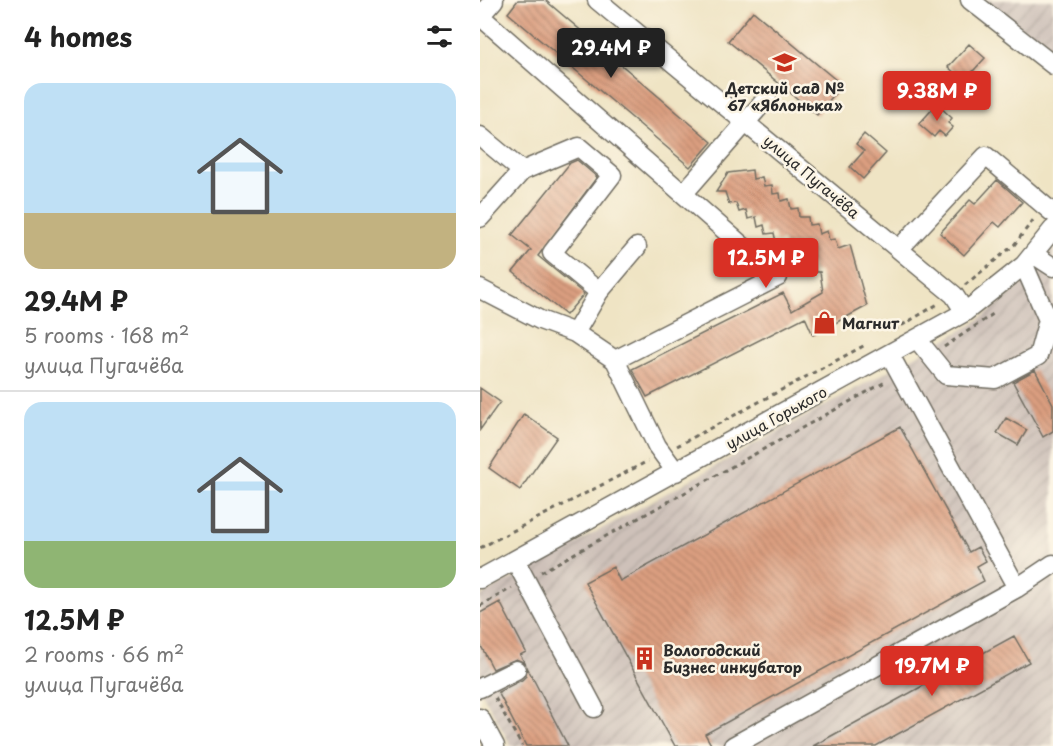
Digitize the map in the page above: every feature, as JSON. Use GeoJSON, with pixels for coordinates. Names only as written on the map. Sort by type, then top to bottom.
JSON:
{"type":"FeatureCollection","features":[{"type":"Feature","properties":{"kind":"street"},"geometry":{"type":"LineString","coordinates":[[494,0],[480,16],[778,277],[615,360]]}},
{"type":"Feature","properties":{"kind":"street","name":"улица Пугачёва"},"geometry":{"type":"LineString","coordinates":[[597,0],[954,295],[965,312]]}},
{"type":"Feature","properties":{"kind":"street"},"geometry":{"type":"LineString","coordinates":[[970,0],[1053,65]]}},
{"type":"Feature","properties":{"kind":"street"},"geometry":{"type":"LineString","coordinates":[[684,193],[767,98]]}},
{"type":"Feature","properties":{"kind":"street"},"geometry":{"type":"LineString","coordinates":[[480,136],[522,171]]}},
{"type":"Feature","properties":{"kind":"street"},"geometry":{"type":"LineString","coordinates":[[480,218],[522,171],[579,147],[612,175],[552,253],[599,292]]}},
{"type":"Feature","properties":{"kind":"street"},"geometry":{"type":"LineString","coordinates":[[899,249],[986,156],[1049,209]]}},
{"type":"Feature","properties":{"kind":"street","name":"улица Горького"},"geometry":{"type":"LineString","coordinates":[[480,579],[965,312],[1029,259],[1053,229]]}},
{"type":"Feature","properties":{"kind":"street"},"geometry":{"type":"LineString","coordinates":[[575,333],[599,292],[636,247]]}},
{"type":"Feature","properties":{"kind":"street"},"geometry":{"type":"LineString","coordinates":[[1029,259],[1053,267]]}},
{"type":"Feature","properties":{"kind":"street"},"geometry":{"type":"LineString","coordinates":[[917,339],[946,375],[995,379],[1038,356],[1048,320],[1029,259]]}},
{"type":"Feature","properties":{"kind":"street"},"geometry":{"type":"LineString","coordinates":[[480,289],[540,320],[575,333],[615,360],[663,454],[676,472]]}},
{"type":"Feature","properties":{"kind":"street"},"geometry":{"type":"LineString","coordinates":[[890,355],[1017,588]]}},
{"type":"Feature","properties":{"kind":"street"},"geometry":{"type":"LineString","coordinates":[[514,560],[594,708]]}},
{"type":"Feature","properties":{"kind":"street"},"geometry":{"type":"LineString","coordinates":[[734,746],[1017,588],[1053,564]]}},
{"type":"Feature","properties":{"kind":"street"},"geometry":{"type":"LineString","coordinates":[[484,686],[516,670]]}},
{"type":"Feature","properties":{"kind":"street"},"geometry":{"type":"LineString","coordinates":[[480,718],[495,746]]}},
{"type":"Feature","properties":{"kind":"path"},"geometry":{"type":"LineString","coordinates":[[887,334],[954,295],[1014,245],[1049,209]]}},
{"type":"Feature","properties":{"kind":"path"},"geometry":{"type":"LineString","coordinates":[[931,356],[975,328],[999,309]]}},
{"type":"Feature","properties":{"kind":"path"},"geometry":{"type":"LineString","coordinates":[[480,548],[663,454],[877,339]]}},
{"type":"Feature","properties":{"kind":"path"},"geometry":{"type":"LineString","coordinates":[[480,606],[901,374]]}},
{"type":"Feature","properties":{"kind":"path"},"geometry":{"type":"LineString","coordinates":[[484,686],[522,746]]}},
{"type":"Feature","properties":{"kind":"shaded area"},"geometry":{"type":"Polygon","coordinates":[[[979,0],[1053,0],[1053,57],[979,0]]]}},
{"type":"Feature","properties":{"kind":"shaded area"},"geometry":{"type":"Polygon","coordinates":[[[1053,248],[1053,746],[511,746],[480,689],[480,596],[973,324],[1030,278],[1053,248]]]}},
{"type":"Feature","properties":{"kind":"building"},"geometry":{"type":"Polygon","coordinates":[[[518,0],[545,0],[712,142],[690,167],[508,13],[518,0]]]}},
{"type":"Feature","properties":{"kind":"building","name":"Детский сад № 67 «Яблонька»"},"geometry":{"type":"Polygon","coordinates":[[[753,11],[842,85],[817,115],[728,41],[753,11]]]}},
{"type":"Feature","properties":{"kind":"building"},"geometry":{"type":"Polygon","coordinates":[[[969,44],[985,58],[964,81],[948,67],[969,44]]]}},
{"type":"Feature","properties":{"kind":"building"},"geometry":{"type":"Polygon","coordinates":[[[937,104],[952,118],[948,123],[953,127],[945,136],[939,131],[934,137],[919,124],[937,104]]]}},
{"type":"Feature","properties":{"kind":"building"},"geometry":{"type":"Polygon","coordinates":[[[864,134],[886,153],[863,179],[850,167],[864,151],[856,144],[864,134]]]}},
{"type":"Feature","properties":{"kind":"building"},"geometry":{"type":"Polygon","coordinates":[[[577,160],[597,177],[538,256],[584,294],[566,315],[513,272],[531,250],[512,235],[570,163],[577,160]]]}},
{"type":"Feature","properties":{"kind":"building"},"geometry":{"type":"Polygon","coordinates":[[[752,170],[753,179],[762,177],[764,186],[772,185],[773,194],[780,193],[781,201],[789,199],[791,209],[798,208],[799,217],[808,217],[809,225],[817,224],[819,234],[827,231],[829,240],[835,239],[838,249],[850,245],[867,306],[813,335],[805,317],[647,397],[632,369],[783,293],[792,310],[823,292],[820,272],[813,272],[811,263],[803,265],[801,256],[793,257],[792,249],[785,250],[783,241],[776,242],[774,233],[766,234],[764,225],[758,227],[756,217],[748,219],[746,210],[739,212],[736,203],[729,204],[725,192],[716,192],[728,173],[752,170]]]}},
{"type":"Feature","properties":{"kind":"building"},"geometry":{"type":"Polygon","coordinates":[[[997,180],[1022,202],[1000,227],[994,222],[964,255],[940,233],[970,200],[975,204],[997,180]]]}},
{"type":"Feature","properties":{"kind":"building"},"geometry":{"type":"Polygon","coordinates":[[[1035,370],[1053,404],[1053,431],[1043,437],[1013,382],[1035,370]]]}},
{"type":"Feature","properties":{"kind":"building"},"geometry":{"type":"Polygon","coordinates":[[[480,388],[500,402],[480,430],[480,388]]]}},
{"type":"Feature","properties":{"kind":"building"},"geometry":{"type":"Polygon","coordinates":[[[524,414],[557,437],[520,490],[489,468],[524,414]]]}},
{"type":"Feature","properties":{"kind":"building"},"geometry":{"type":"Polygon","coordinates":[[[1006,418],[1027,430],[1018,445],[997,433],[1006,418]]]}},
{"type":"Feature","properties":{"kind":"building"},"geometry":{"type":"Polygon","coordinates":[[[900,427],[969,552],[978,547],[986,561],[977,566],[984,581],[705,734],[712,746],[675,746],[585,582],[613,567],[620,581],[900,427]]]}},
{"type":"Feature","properties":{"kind":"building"},"geometry":{"type":"Polygon","coordinates":[[[500,602],[526,652],[520,655],[525,663],[516,659],[493,669],[480,644],[480,613],[500,602]]]}},
{"type":"Feature","properties":{"kind":"building"},"geometry":{"type":"Polygon","coordinates":[[[1014,636],[1029,662],[876,746],[813,746],[1014,636]]]}},
{"type":"Feature","properties":{"kind":"building"},"geometry":{"type":"Polygon","coordinates":[[[527,667],[568,746],[526,746],[498,692],[522,680],[526,676],[527,667]]]}},
{"type":"Feature","properties":{"kind":"place","name":"Детский сад № 67 «Яблонька»"},"geometry":{"type":"Point","coordinates":[785,63]}},
{"type":"Feature","properties":{"kind":"place","name":"Магнит"},"geometry":{"type":"Point","coordinates":[824,322]}},
{"type":"Feature","properties":{"kind":"place","name":"Вологодский Бизнес инкубатор"},"geometry":{"type":"Point","coordinates":[645,658]}}]}
